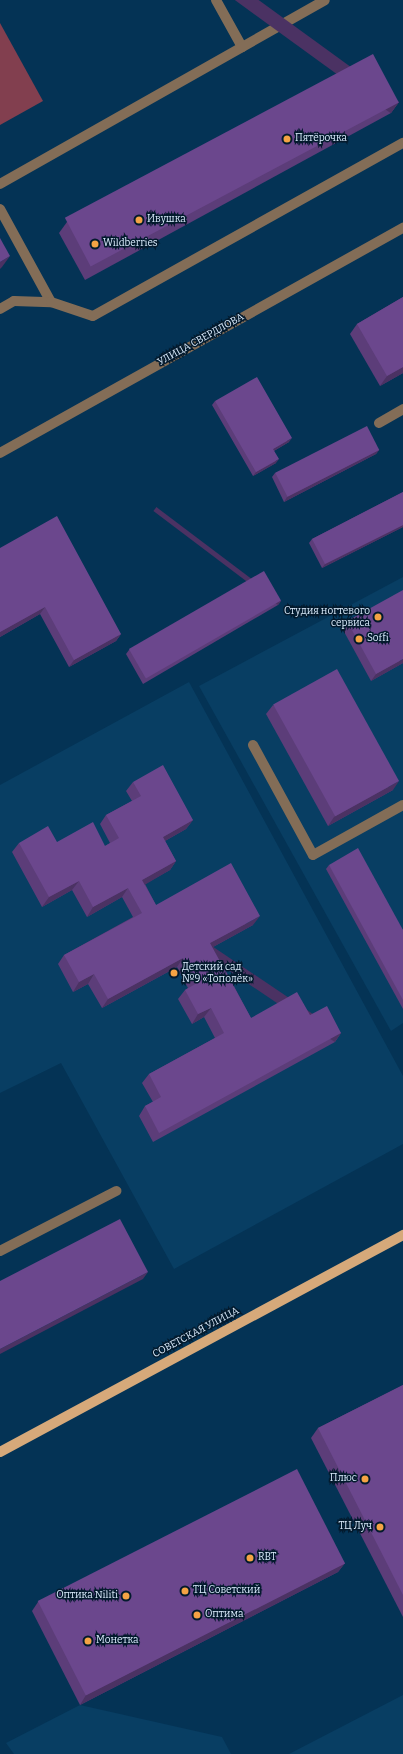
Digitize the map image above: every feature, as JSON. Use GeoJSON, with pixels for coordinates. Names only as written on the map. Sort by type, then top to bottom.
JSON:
{"type":"FeatureCollection","features":[{"type":"Feature","properties":{"kind":"main road","name":"СОВЕТСКАЯ УЛИЦА"},"geometry":{"type":"LineString","coordinates":[[0,1452],[403,1235]]}},
{"type":"Feature","properties":{"kind":"street"},"geometry":{"type":"LineString","coordinates":[[216,0],[242,47]]}},
{"type":"Feature","properties":{"kind":"street"},"geometry":{"type":"LineString","coordinates":[[0,184],[325,0]]}},
{"type":"Feature","properties":{"kind":"street"},"geometry":{"type":"LineString","coordinates":[[0,309],[14,301],[51,302],[93,316],[403,143]]}},
{"type":"Feature","properties":{"kind":"street"},"geometry":{"type":"LineString","coordinates":[[0,209],[51,302]]}},
{"type":"Feature","properties":{"kind":"street","name":"УЛИЦА СВЕРДЛОВА"},"geometry":{"type":"LineString","coordinates":[[0,453],[403,228]]}},
{"type":"Feature","properties":{"kind":"street"},"geometry":{"type":"LineString","coordinates":[[379,423],[403,408]]}},
{"type":"Feature","properties":{"kind":"street"},"geometry":{"type":"LineString","coordinates":[[252,744],[313,855],[403,805]]}},
{"type":"Feature","properties":{"kind":"street"},"geometry":{"type":"LineString","coordinates":[[0,1251],[116,1191]]}},
{"type":"Feature","properties":{"kind":"shaded area"},"geometry":{"type":"Polygon","coordinates":[[[0,23],[43,101],[0,125],[0,23]]]}},
{"type":"Feature","properties":{"kind":"shaded area"},"geometry":{"type":"Polygon","coordinates":[[[403,577],[403,1023],[391,1031],[199,686],[403,577]]]}},
{"type":"Feature","properties":{"kind":"shaded area","name":"Детский сад №9 «Тополёк»"},"geometry":{"type":"Polygon","coordinates":[[[189,682],[403,1076],[403,1144],[174,1269],[61,1063],[0,1093],[0,785],[189,682]]]}},
{"type":"Feature","properties":{"kind":"shaded area"},"geometry":{"type":"Polygon","coordinates":[[[403,1695],[403,1754],[289,1754],[403,1695]]]}},
{"type":"Feature","properties":{"kind":"shaded area"},"geometry":{"type":"Polygon","coordinates":[[[80,1705],[222,1737],[231,1754],[14,1754],[6,1743],[80,1705]]]}},
{"type":"Feature","properties":{"kind":"building"},"geometry":{"type":"Polygon","coordinates":[[[373,54],[399,103],[91,266],[65,218],[373,54]]]}},
{"type":"Feature","properties":{"kind":"building"},"geometry":{"type":"Polygon","coordinates":[[[0,238],[10,256],[0,262],[0,238]]]}},
{"type":"Feature","properties":{"kind":"building"},"geometry":{"type":"Polygon","coordinates":[[[403,297],[403,367],[387,376],[357,324],[403,297]]]}},
{"type":"Feature","properties":{"kind":"building"},"geometry":{"type":"Polygon","coordinates":[[[257,377],[292,438],[273,449],[279,459],[256,472],[215,401],[257,377]]]}},
{"type":"Feature","properties":{"kind":"building"},"geometry":{"type":"Polygon","coordinates":[[[367,426],[379,450],[287,497],[275,473],[367,426]]]}},
{"type":"Feature","properties":{"kind":"building"},"geometry":{"type":"Polygon","coordinates":[[[403,492],[403,525],[325,564],[312,539],[403,492]]]}},
{"type":"Feature","properties":{"kind":"building"},"geometry":{"type":"Polygon","coordinates":[[[57,516],[121,634],[74,660],[45,607],[0,632],[0,548],[57,516]]]}},
{"type":"Feature","properties":{"kind":"building"},"geometry":{"type":"Polygon","coordinates":[[[264,571],[281,600],[146,678],[129,649],[264,571]]]}},
{"type":"Feature","properties":{"kind":"building"},"geometry":{"type":"Polygon","coordinates":[[[403,590],[403,659],[376,674],[347,621],[403,590]]]}},
{"type":"Feature","properties":{"kind":"building"},"geometry":{"type":"Polygon","coordinates":[[[337,669],[399,781],[335,816],[273,704],[337,669]]]}},
{"type":"Feature","properties":{"kind":"building"},"geometry":{"type":"Polygon","coordinates":[[[163,765],[193,820],[163,837],[176,861],[142,880],[156,905],[231,863],[260,916],[210,943],[251,1018],[297,992],[310,1015],[327,1006],[341,1033],[159,1133],[145,1106],[161,1097],[149,1074],[224,1033],[211,1008],[198,1014],[185,990],[197,983],[183,958],[108,999],[94,974],[79,982],[64,955],[142,913],[128,888],[93,907],[79,881],[49,897],[19,843],[48,826],[57,842],[93,822],[105,846],[119,838],[106,815],[141,796],[133,782],[163,765]]]}},
{"type":"Feature","properties":{"kind":"building"},"geometry":{"type":"Polygon","coordinates":[[[358,848],[403,930],[403,1000],[329,865],[358,848]]]}},
{"type":"Feature","properties":{"kind":"building"},"geometry":{"type":"Polygon","coordinates":[[[120,1219],[148,1272],[0,1349],[0,1281],[120,1219]]]}},
{"type":"Feature","properties":{"kind":"building","name":"ТЦ Луч"},"geometry":{"type":"Polygon","coordinates":[[[403,1385],[403,1595],[318,1428],[403,1385]]]}},
{"type":"Feature","properties":{"kind":"building","name":"ТЦ Советский"},"geometry":{"type":"Polygon","coordinates":[[[297,1469],[345,1563],[86,1696],[38,1601],[297,1469]]]}},
{"type":"Feature","properties":{"kind":"place","name":"Пятёрочка"},"geometry":{"type":"Point","coordinates":[287,139]}},
{"type":"Feature","properties":{"kind":"place","name":"Ивушка"},"geometry":{"type":"Point","coordinates":[139,220]}},
{"type":"Feature","properties":{"kind":"place","name":"Wildberries"},"geometry":{"type":"Point","coordinates":[95,244]}},
{"type":"Feature","properties":{"kind":"place","name":"Студия ногтевого сервиса"},"geometry":{"type":"Point","coordinates":[378,617]}},
{"type":"Feature","properties":{"kind":"place","name":"Soffi"},"geometry":{"type":"Point","coordinates":[359,639]}},
{"type":"Feature","properties":{"kind":"place","name":"Детский сад №9 «Тополёк»"},"geometry":{"type":"Point","coordinates":[174,973]}},
{"type":"Feature","properties":{"kind":"place","name":"Плюс"},"geometry":{"type":"Point","coordinates":[365,1479]}},
{"type":"Feature","properties":{"kind":"place","name":"ТЦ Луч"},"geometry":{"type":"Point","coordinates":[380,1527]}},
{"type":"Feature","properties":{"kind":"place","name":"RBT"},"geometry":{"type":"Point","coordinates":[250,1558]}},
{"type":"Feature","properties":{"kind":"place","name":"ТЦ Советский"},"geometry":{"type":"Point","coordinates":[185,1591]}},
{"type":"Feature","properties":{"kind":"place","name":"Оптика Niliti"},"geometry":{"type":"Point","coordinates":[126,1596]}},
{"type":"Feature","properties":{"kind":"place","name":"Оптима"},"geometry":{"type":"Point","coordinates":[197,1615]}},
{"type":"Feature","properties":{"kind":"place","name":"Монетка"},"geometry":{"type":"Point","coordinates":[88,1641]}}]}
